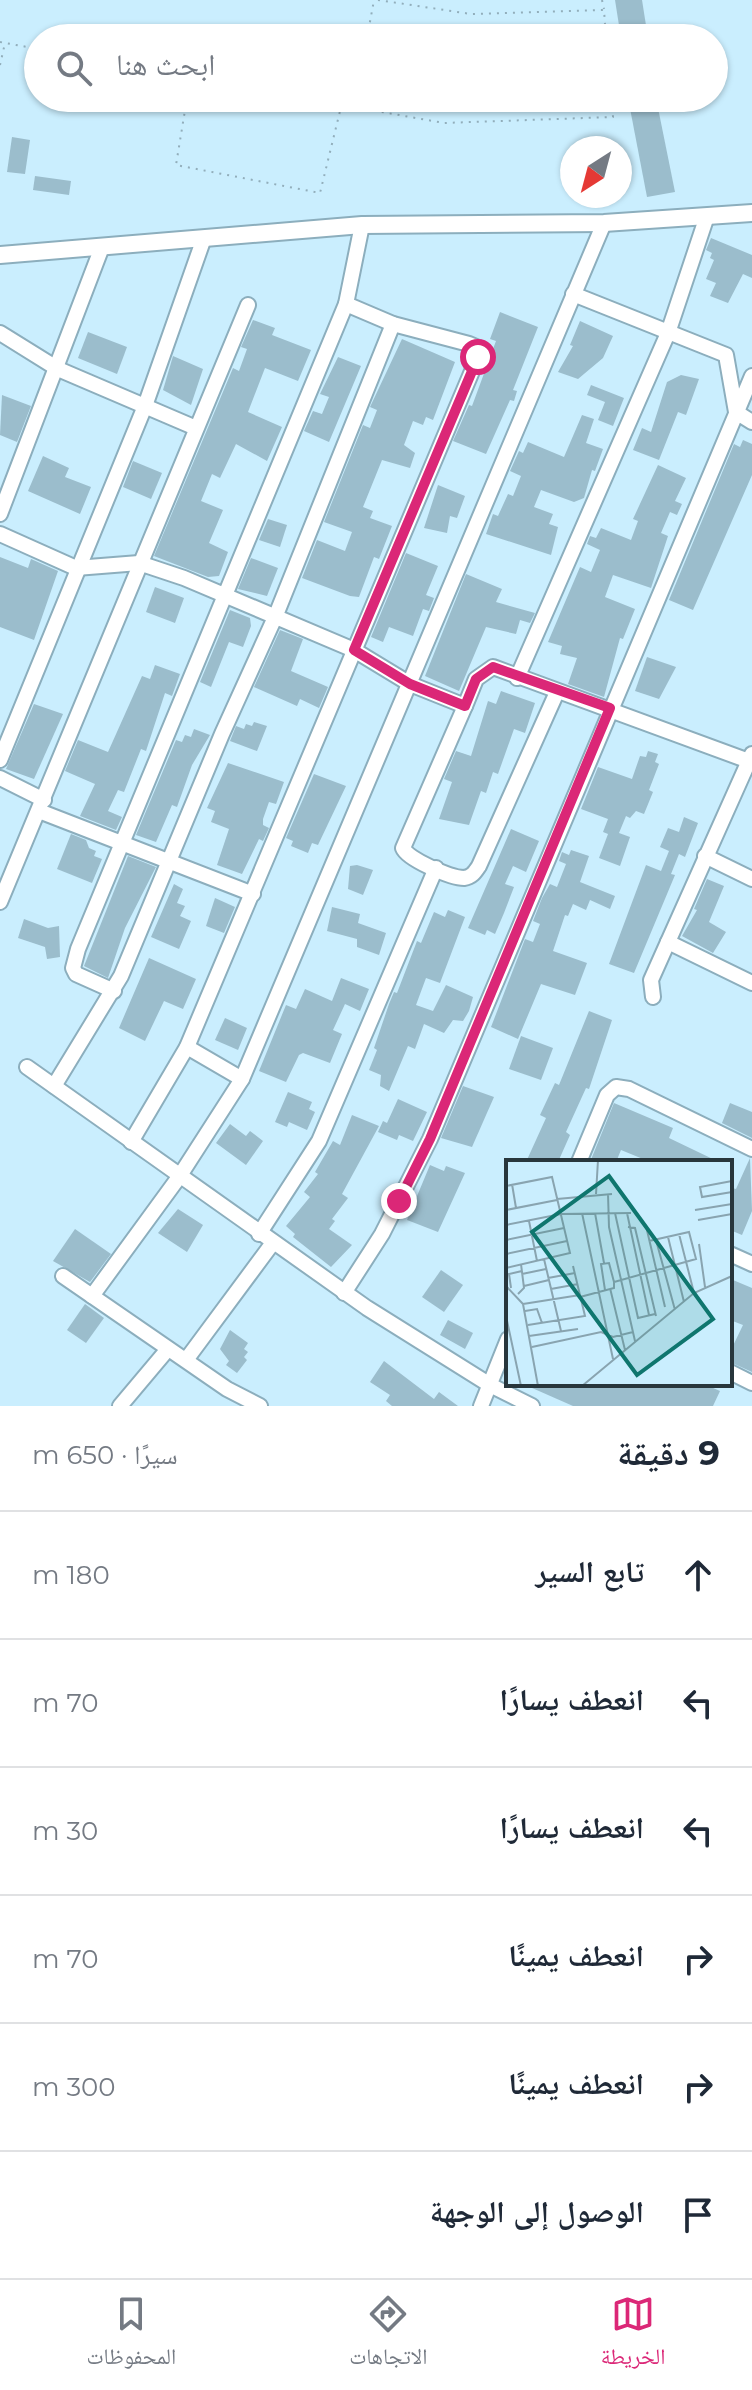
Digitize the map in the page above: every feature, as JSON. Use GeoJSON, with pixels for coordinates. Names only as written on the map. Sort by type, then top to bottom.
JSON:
{"type":"FeatureCollection","features":[{"type":"Feature","properties":{"kind":"street"},"geometry":{"type":"LineString","coordinates":[[1,257],[362,225],[604,223],[752,213]]}},
{"type":"Feature","properties":{"kind":"street"},"geometry":{"type":"LineString","coordinates":[[517,678],[668,333],[707,216]]}},
{"type":"Feature","properties":{"kind":"street"},"geometry":{"type":"LineString","coordinates":[[92,1296],[179,1177],[242,1079],[604,223]]}},
{"type":"Feature","properties":{"kind":"street"},"geometry":{"type":"LineString","coordinates":[[114,991],[85,980],[73,968],[122,841],[346,304],[362,225]]}},
{"type":"Feature","properties":{"kind":"street"},"geometry":{"type":"LineString","coordinates":[[0,760],[76,568],[145,406],[204,238]]}},
{"type":"Feature","properties":{"kind":"street"},"geometry":{"type":"LineString","coordinates":[[0,514],[58,369],[102,247]]}},
{"type":"Feature","properties":{"kind":"street"},"geometry":{"type":"LineString","coordinates":[[573,294],[726,355],[736,412],[752,422]]}},
{"type":"Feature","properties":{"kind":"street"},"geometry":{"type":"LineString","coordinates":[[131,1142],[187,1047],[478,357],[476,347],[469,344],[393,324],[346,304]]}},
{"type":"Feature","properties":{"kind":"street"},"geometry":{"type":"LineString","coordinates":[[0,902],[248,305]]}},
{"type":"Feature","properties":{"kind":"street"},"geometry":{"type":"LineString","coordinates":[[54,1086],[114,991],[276,615],[393,324]]}},
{"type":"Feature","properties":{"kind":"street"},"geometry":{"type":"LineString","coordinates":[[0,333],[58,369],[196,428]]}},
{"type":"Feature","properties":{"kind":"street"},"geometry":{"type":"LineString","coordinates":[[344,1293],[382,1234],[430,1139],[752,376]]}},
{"type":"Feature","properties":{"kind":"street"},"geometry":{"type":"LineString","coordinates":[[0,534],[76,568],[139,563],[276,615],[354,650],[410,684],[465,706]]}},
{"type":"Feature","properties":{"kind":"street"},"geometry":{"type":"LineString","coordinates":[[557,692],[474,874],[462,878],[410,857],[403,848],[476,679],[493,667],[557,692],[751,757],[746,782],[705,856],[651,980],[653,997]]}},
{"type":"Feature","properties":{"kind":"street"},"geometry":{"type":"LineString","coordinates":[[0,778],[41,806],[253,894]]}},
{"type":"Feature","properties":{"kind":"street"},"geometry":{"type":"LineString","coordinates":[[705,856],[752,879]]}},
{"type":"Feature","properties":{"kind":"street"},"geometry":{"type":"LineString","coordinates":[[259,1234],[319,1141],[436,868]]}},
{"type":"Feature","properties":{"kind":"street"},"geometry":{"type":"LineString","coordinates":[[668,942],[752,983]]}},
{"type":"Feature","properties":{"kind":"street"},"geometry":{"type":"LineString","coordinates":[[187,1047],[242,1079]]}},
{"type":"Feature","properties":{"kind":"street"},"geometry":{"type":"LineString","coordinates":[[27,1067],[344,1293],[490,1385],[532,1406]]}},
{"type":"Feature","properties":{"kind":"street"},"geometry":{"type":"LineString","coordinates":[[580,1160],[607,1095],[616,1087],[629,1089],[752,1149]]}},
{"type":"Feature","properties":{"kind":"street"},"geometry":{"type":"LineString","coordinates":[[186,1360],[272,1244]]}},
{"type":"Feature","properties":{"kind":"street"},"geometry":{"type":"LineString","coordinates":[[732,1255],[752,1264]]}},
{"type":"Feature","properties":{"kind":"street"},"geometry":{"type":"LineString","coordinates":[[63,1276],[227,1389],[260,1406]]}},
{"type":"Feature","properties":{"kind":"street"},"geometry":{"type":"LineString","coordinates":[[481,1406],[506,1344]]}},
{"type":"Feature","properties":{"kind":"street"},"geometry":{"type":"LineString","coordinates":[[120,1406],[168,1349]]}},
{"type":"Feature","properties":{"kind":"street"},"geometry":{"type":"LineString","coordinates":[[732,1373],[752,1383]]}},
{"type":"Feature","properties":{"kind":"path"},"geometry":{"type":"LineString","coordinates":[[370,24],[376,0],[471,14],[604,10]]}},
{"type":"Feature","properties":{"kind":"path"},"geometry":{"type":"LineString","coordinates":[[602,0],[605,24]]}},
{"type":"Feature","properties":{"kind":"path"},"geometry":{"type":"LineString","coordinates":[[0,42],[24,46]]}},
{"type":"Feature","properties":{"kind":"path"},"geometry":{"type":"LineString","coordinates":[[0,65],[5,43]]}},
{"type":"Feature","properties":{"kind":"path"},"geometry":{"type":"LineString","coordinates":[[185,112],[176,165],[320,193],[339,112]]}},
{"type":"Feature","properties":{"kind":"path"},"geometry":{"type":"LineString","coordinates":[[377,112],[444,123],[613,117],[613,112]]}},
{"type":"Feature","properties":{"kind":"building"},"geometry":{"type":"Polygon","coordinates":[[[615,0],[642,0],[646,24],[619,24],[615,0]]]}},
{"type":"Feature","properties":{"kind":"building"},"geometry":{"type":"Polygon","coordinates":[[[631,112],[659,112],[675,192],[647,197],[631,112]]]}},
{"type":"Feature","properties":{"kind":"building"},"geometry":{"type":"Polygon","coordinates":[[[12,137],[30,140],[25,174],[7,172],[12,137]]]}},
{"type":"Feature","properties":{"kind":"building"},"geometry":{"type":"Polygon","coordinates":[[[35,176],[71,181],[69,195],[33,190],[35,176]]]}},
{"type":"Feature","properties":{"kind":"building"},"geometry":{"type":"Polygon","coordinates":[[[711,238],[752,255],[752,278],[743,274],[728,303],[710,296],[716,283],[706,279],[714,260],[710,258],[712,253],[706,250],[711,238]]]}},
{"type":"Feature","properties":{"kind":"building"},"geometry":{"type":"Polygon","coordinates":[[[500,312],[538,327],[513,390],[517,391],[514,401],[510,400],[486,454],[453,441],[469,405],[472,406],[496,341],[490,339],[500,312]]]}},
{"type":"Feature","properties":{"kind":"building"},"geometry":{"type":"Polygon","coordinates":[[[253,320],[275,328],[272,335],[311,350],[298,381],[265,368],[248,412],[282,427],[267,461],[236,444],[220,478],[212,474],[201,501],[223,510],[209,543],[228,552],[219,576],[208,577],[154,556],[233,368],[239,371],[247,349],[241,347],[253,320]]]}},
{"type":"Feature","properties":{"kind":"building"},"geometry":{"type":"Polygon","coordinates":[[[580,321],[613,336],[603,358],[578,379],[558,372],[573,346],[570,345],[580,321]]]}},
{"type":"Feature","properties":{"kind":"building"},"geometry":{"type":"Polygon","coordinates":[[[88,332],[127,347],[117,374],[78,358],[88,332]]]}},
{"type":"Feature","properties":{"kind":"building"},"geometry":{"type":"Polygon","coordinates":[[[402,339],[455,362],[433,420],[426,417],[423,425],[413,421],[404,445],[415,453],[410,468],[382,460],[363,507],[373,511],[370,518],[392,526],[379,559],[374,557],[359,597],[350,596],[302,578],[317,540],[345,551],[352,532],[324,522],[363,425],[370,428],[377,410],[370,407],[402,339]]]}},
{"type":"Feature","properties":{"kind":"building"},"geometry":{"type":"Polygon","coordinates":[[[173,356],[203,369],[191,405],[163,390],[173,356]]]}},
{"type":"Feature","properties":{"kind":"building"},"geometry":{"type":"Polygon","coordinates":[[[338,357],[361,366],[329,442],[304,431],[313,411],[322,414],[329,397],[320,394],[338,357]]]}},
{"type":"Feature","properties":{"kind":"building"},"geometry":{"type":"Polygon","coordinates":[[[681,375],[699,379],[686,415],[678,412],[659,460],[633,450],[642,428],[651,432],[667,382],[681,375]]]}},
{"type":"Feature","properties":{"kind":"building"},"geometry":{"type":"Polygon","coordinates":[[[591,385],[624,398],[613,426],[598,420],[605,402],[587,395],[591,385]]]}},
{"type":"Feature","properties":{"kind":"building"},"geometry":{"type":"Polygon","coordinates":[[[2,395],[31,406],[17,442],[0,435],[2,395]]]}},
{"type":"Feature","properties":{"kind":"building"},"geometry":{"type":"Polygon","coordinates":[[[582,415],[594,419],[586,443],[603,449],[595,471],[592,470],[584,498],[574,502],[541,490],[534,507],[553,514],[549,524],[558,527],[551,555],[486,534],[493,514],[498,516],[508,494],[513,496],[521,476],[510,471],[519,451],[523,453],[528,442],[564,457],[582,415]]]}},
{"type":"Feature","properties":{"kind":"building"},"geometry":{"type":"Polygon","coordinates":[[[743,440],[752,444],[752,475],[693,610],[669,600],[734,444],[740,447],[743,440]]]}},
{"type":"Feature","properties":{"kind":"building"},"geometry":{"type":"Polygon","coordinates":[[[43,456],[69,468],[65,477],[91,487],[80,514],[28,491],[43,456]]]}},
{"type":"Feature","properties":{"kind":"building"},"geometry":{"type":"Polygon","coordinates":[[[133,461],[162,473],[151,499],[123,487],[133,461]]]}},
{"type":"Feature","properties":{"kind":"building"},"geometry":{"type":"Polygon","coordinates":[[[658,465],[686,478],[675,501],[682,504],[677,515],[670,512],[661,533],[668,536],[651,588],[613,575],[605,597],[635,609],[623,639],[620,638],[604,697],[568,684],[577,658],[560,654],[562,646],[548,642],[580,567],[591,572],[600,550],[587,544],[590,536],[596,538],[601,528],[631,540],[638,521],[633,519],[658,465]]]}},
{"type":"Feature","properties":{"kind":"building"},"geometry":{"type":"Polygon","coordinates":[[[438,485],[465,496],[457,518],[450,516],[447,533],[424,528],[438,485]]]}},
{"type":"Feature","properties":{"kind":"building"},"geometry":{"type":"Polygon","coordinates":[[[268,519],[287,525],[280,547],[259,540],[268,519]]]}},
{"type":"Feature","properties":{"kind":"building"},"geometry":{"type":"Polygon","coordinates":[[[406,553],[438,566],[426,595],[434,598],[429,611],[423,609],[413,636],[389,627],[383,642],[371,637],[406,553]]]}},
{"type":"Feature","properties":{"kind":"building"},"geometry":{"type":"Polygon","coordinates":[[[0,557],[28,568],[31,559],[58,571],[34,640],[0,627],[0,557]]]}},
{"type":"Feature","properties":{"kind":"building"},"geometry":{"type":"Polygon","coordinates":[[[251,558],[278,568],[267,596],[238,589],[251,558]]]}},
{"type":"Feature","properties":{"kind":"building"},"geometry":{"type":"Polygon","coordinates":[[[466,574],[502,589],[496,602],[535,613],[530,623],[520,620],[516,634],[486,627],[459,691],[425,676],[466,574]]]}},
{"type":"Feature","properties":{"kind":"building"},"geometry":{"type":"Polygon","coordinates":[[[155,587],[184,598],[175,623],[146,612],[155,587]]]}},
{"type":"Feature","properties":{"kind":"building"},"geometry":{"type":"Polygon","coordinates":[[[230,610],[250,618],[251,626],[243,647],[229,642],[211,687],[200,682],[230,610]]]}},
{"type":"Feature","properties":{"kind":"building"},"geometry":{"type":"Polygon","coordinates":[[[280,630],[303,639],[291,671],[328,687],[319,708],[300,699],[297,706],[254,687],[280,630]]]}},
{"type":"Feature","properties":{"kind":"building"},"geometry":{"type":"Polygon","coordinates":[[[647,657],[676,667],[659,699],[635,691],[647,657]]]}},
{"type":"Feature","properties":{"kind":"building"},"geometry":{"type":"Polygon","coordinates":[[[155,665],[180,674],[172,696],[165,693],[146,751],[141,749],[124,792],[118,790],[108,811],[122,817],[116,830],[80,816],[95,784],[65,771],[78,740],[108,752],[142,676],[150,679],[155,665]]]}},
{"type":"Feature","properties":{"kind":"building"},"geometry":{"type":"Polygon","coordinates":[[[501,691],[535,703],[525,733],[514,729],[498,774],[493,772],[486,793],[481,791],[469,825],[439,819],[452,782],[444,779],[456,751],[471,756],[488,701],[496,704],[501,691]]]}},
{"type":"Feature","properties":{"kind":"building"},"geometry":{"type":"Polygon","coordinates":[[[34,704],[63,714],[34,779],[6,769],[34,704]]]}},
{"type":"Feature","properties":{"kind":"building"},"geometry":{"type":"Polygon","coordinates":[[[254,722],[267,726],[257,751],[230,741],[236,726],[244,729],[246,724],[252,726],[254,722]]]}},
{"type":"Feature","properties":{"kind":"building"},"geometry":{"type":"Polygon","coordinates":[[[194,729],[210,735],[192,765],[177,807],[172,805],[156,842],[136,835],[176,740],[182,742],[185,735],[191,737],[194,729]]]}},
{"type":"Feature","properties":{"kind":"building"},"geometry":{"type":"Polygon","coordinates":[[[648,751],[658,754],[655,762],[659,764],[649,790],[653,792],[644,814],[636,811],[630,818],[626,816],[619,833],[630,837],[620,866],[599,858],[608,834],[603,832],[608,819],[581,809],[598,767],[632,779],[640,756],[646,757],[648,751]]]}},
{"type":"Feature","properties":{"kind":"building"},"geometry":{"type":"Polygon","coordinates":[[[228,763],[284,782],[276,804],[269,802],[263,819],[263,825],[269,828],[263,841],[259,839],[242,874],[217,865],[229,829],[211,822],[215,811],[207,808],[228,763]]]}},
{"type":"Feature","properties":{"kind":"building"},"geometry":{"type":"Polygon","coordinates":[[[314,774],[346,786],[318,845],[312,843],[308,853],[291,846],[293,841],[286,838],[314,774]]]}},
{"type":"Feature","properties":{"kind":"building"},"geometry":{"type":"Polygon","coordinates":[[[684,817],[698,823],[685,857],[679,854],[671,874],[675,875],[634,973],[609,964],[646,865],[661,871],[669,851],[660,847],[668,828],[679,832],[684,817]]]}},
{"type":"Feature","properties":{"kind":"building"},"geometry":{"type":"Polygon","coordinates":[[[511,829],[539,841],[526,872],[513,866],[505,884],[514,887],[504,913],[495,934],[487,930],[485,935],[468,928],[511,829]]]}},
{"type":"Feature","properties":{"kind":"building"},"geometry":{"type":"Polygon","coordinates":[[[71,834],[86,840],[89,848],[96,851],[94,856],[102,859],[92,883],[57,869],[71,834]]]}},
{"type":"Feature","properties":{"kind":"building"},"geometry":{"type":"Polygon","coordinates":[[[571,850],[589,856],[580,882],[615,896],[610,909],[590,900],[586,910],[573,904],[568,916],[565,915],[553,951],[587,963],[575,995],[541,984],[518,1039],[491,1027],[525,939],[533,942],[540,924],[533,921],[542,898],[550,884],[557,887],[566,864],[559,861],[562,852],[569,855],[571,850]]]}},
{"type":"Feature","properties":{"kind":"building"},"geometry":{"type":"Polygon","coordinates":[[[128,856],[156,867],[125,928],[108,978],[84,966],[128,856]]]}},
{"type":"Feature","properties":{"kind":"building"},"geometry":{"type":"Polygon","coordinates":[[[350,866],[373,870],[363,895],[348,889],[350,866]]]}},
{"type":"Feature","properties":{"kind":"building"},"geometry":{"type":"Polygon","coordinates":[[[707,879],[724,886],[709,922],[726,932],[713,953],[682,936],[697,910],[694,909],[707,879]]]}},
{"type":"Feature","properties":{"kind":"building"},"geometry":{"type":"Polygon","coordinates":[[[174,884],[183,889],[177,903],[185,906],[180,916],[191,921],[179,949],[151,937],[174,884]]]}},
{"type":"Feature","properties":{"kind":"building"},"geometry":{"type":"Polygon","coordinates":[[[215,898],[235,907],[224,933],[206,926],[215,898]]]}},
{"type":"Feature","properties":{"kind":"building"},"geometry":{"type":"Polygon","coordinates":[[[332,907],[360,914],[358,923],[386,933],[379,955],[357,947],[357,939],[327,931],[332,907]]]}},
{"type":"Feature","properties":{"kind":"building"},"geometry":{"type":"Polygon","coordinates":[[[448,910],[465,917],[440,983],[426,978],[416,1005],[433,1011],[446,985],[473,997],[469,1011],[463,1021],[453,1020],[444,1033],[424,1024],[415,1049],[408,1046],[389,1091],[380,1086],[381,1075],[369,1070],[377,1050],[374,1048],[389,1004],[394,992],[397,993],[417,941],[421,943],[434,912],[445,917],[448,910]]]}},
{"type":"Feature","properties":{"kind":"building"},"geometry":{"type":"Polygon","coordinates":[[[24,919],[48,928],[59,926],[60,957],[47,959],[45,947],[18,938],[24,919]]]}},
{"type":"Feature","properties":{"kind":"building"},"geometry":{"type":"Polygon","coordinates":[[[149,958],[196,979],[183,1009],[164,1001],[145,1041],[119,1028],[149,958]]]}},
{"type":"Feature","properties":{"kind":"building"},"geometry":{"type":"Polygon","coordinates":[[[341,978],[369,989],[360,1011],[345,1004],[333,1030],[342,1034],[330,1063],[303,1053],[299,1055],[286,1082],[259,1071],[286,1005],[296,1009],[305,989],[332,1001],[341,978]]]}},
{"type":"Feature","properties":{"kind":"building"},"geometry":{"type":"Polygon","coordinates":[[[589,1011],[612,1020],[589,1089],[586,1088],[566,1132],[570,1135],[559,1160],[527,1160],[546,1118],[540,1115],[555,1083],[559,1085],[589,1011]]]}},
{"type":"Feature","properties":{"kind":"building"},"geometry":{"type":"Polygon","coordinates":[[[225,1018],[247,1028],[238,1050],[215,1040],[225,1018]]]}},
{"type":"Feature","properties":{"kind":"building"},"geometry":{"type":"Polygon","coordinates":[[[521,1036],[553,1048],[541,1080],[509,1069],[521,1036]]]}},
{"type":"Feature","properties":{"kind":"building"},"geometry":{"type":"Polygon","coordinates":[[[463,1086],[494,1097],[472,1147],[441,1138],[463,1086]]]}},
{"type":"Feature","properties":{"kind":"building"},"geometry":{"type":"Polygon","coordinates":[[[288,1092],[312,1102],[309,1109],[315,1112],[307,1130],[289,1122],[287,1127],[275,1122],[288,1092]]]}},
{"type":"Feature","properties":{"kind":"building"},"geometry":{"type":"Polygon","coordinates":[[[398,1099],[427,1112],[413,1141],[399,1135],[397,1140],[378,1132],[383,1121],[387,1123],[398,1099]]]}},
{"type":"Feature","properties":{"kind":"building"},"geometry":{"type":"Polygon","coordinates":[[[614,1103],[673,1128],[669,1138],[715,1160],[643,1160],[621,1150],[617,1160],[591,1160],[614,1103]]]}},
{"type":"Feature","properties":{"kind":"building"},"geometry":{"type":"Polygon","coordinates":[[[730,1103],[752,1112],[752,1138],[722,1123],[730,1103]]]}},
{"type":"Feature","properties":{"kind":"building"},"geometry":{"type":"Polygon","coordinates":[[[352,1115],[379,1126],[342,1194],[348,1198],[332,1219],[335,1221],[329,1229],[352,1245],[331,1267],[293,1237],[295,1234],[286,1226],[310,1197],[304,1192],[318,1174],[315,1172],[333,1141],[340,1145],[352,1115]]]}},
{"type":"Feature","properties":{"kind":"building"},"geometry":{"type":"Polygon","coordinates":[[[230,1124],[246,1136],[250,1131],[263,1141],[246,1165],[216,1143],[230,1124]]]}},
{"type":"Feature","properties":{"kind":"building"},"geometry":{"type":"Polygon","coordinates":[[[750,1158],[752,1211],[742,1235],[732,1231],[732,1188],[736,1189],[750,1158]]]}},
{"type":"Feature","properties":{"kind":"building"},"geometry":{"type":"Polygon","coordinates":[[[430,1165],[444,1171],[446,1166],[465,1173],[438,1232],[407,1220],[430,1165]]]}},
{"type":"Feature","properties":{"kind":"building"},"geometry":{"type":"Polygon","coordinates":[[[178,1209],[203,1225],[187,1252],[158,1233],[178,1209]]]}},
{"type":"Feature","properties":{"kind":"building"},"geometry":{"type":"Polygon","coordinates":[[[75,1229],[111,1254],[90,1282],[53,1261],[75,1229]]]}},
{"type":"Feature","properties":{"kind":"building"},"geometry":{"type":"Polygon","coordinates":[[[441,1270],[463,1285],[444,1312],[422,1297],[441,1270]]]}},
{"type":"Feature","properties":{"kind":"building"},"geometry":{"type":"Polygon","coordinates":[[[733,1280],[752,1288],[752,1372],[732,1363],[732,1348],[743,1325],[732,1321],[733,1280]]]}},
{"type":"Feature","properties":{"kind":"building"},"geometry":{"type":"Polygon","coordinates":[[[85,1304],[104,1318],[86,1343],[67,1330],[85,1304]]]}},
{"type":"Feature","properties":{"kind":"building"},"geometry":{"type":"Polygon","coordinates":[[[448,1320],[473,1333],[465,1349],[440,1335],[448,1320]]]}},
{"type":"Feature","properties":{"kind":"building"},"geometry":{"type":"Polygon","coordinates":[[[230,1330],[248,1343],[244,1349],[248,1352],[244,1357],[247,1360],[237,1373],[226,1365],[229,1361],[220,1349],[230,1330]]]}},
{"type":"Feature","properties":{"kind":"building"},"geometry":{"type":"Polygon","coordinates":[[[384,1361],[434,1399],[439,1392],[458,1406],[392,1406],[386,1401],[390,1395],[370,1382],[384,1361]]]}},
{"type":"Feature","properties":{"kind":"building"},"geometry":{"type":"Polygon","coordinates":[[[528,1386],[709,1386],[720,1391],[713,1406],[573,1406],[528,1386]]]}},
{"type":"Feature","properties":{"kind":"route"},"geometry":{"type":"LineString","coordinates":[[399,1201],[430,1139],[610,708],[517,678],[493,667],[476,679],[465,706],[410,684],[354,650],[370,619],[478,357]]}}]}
